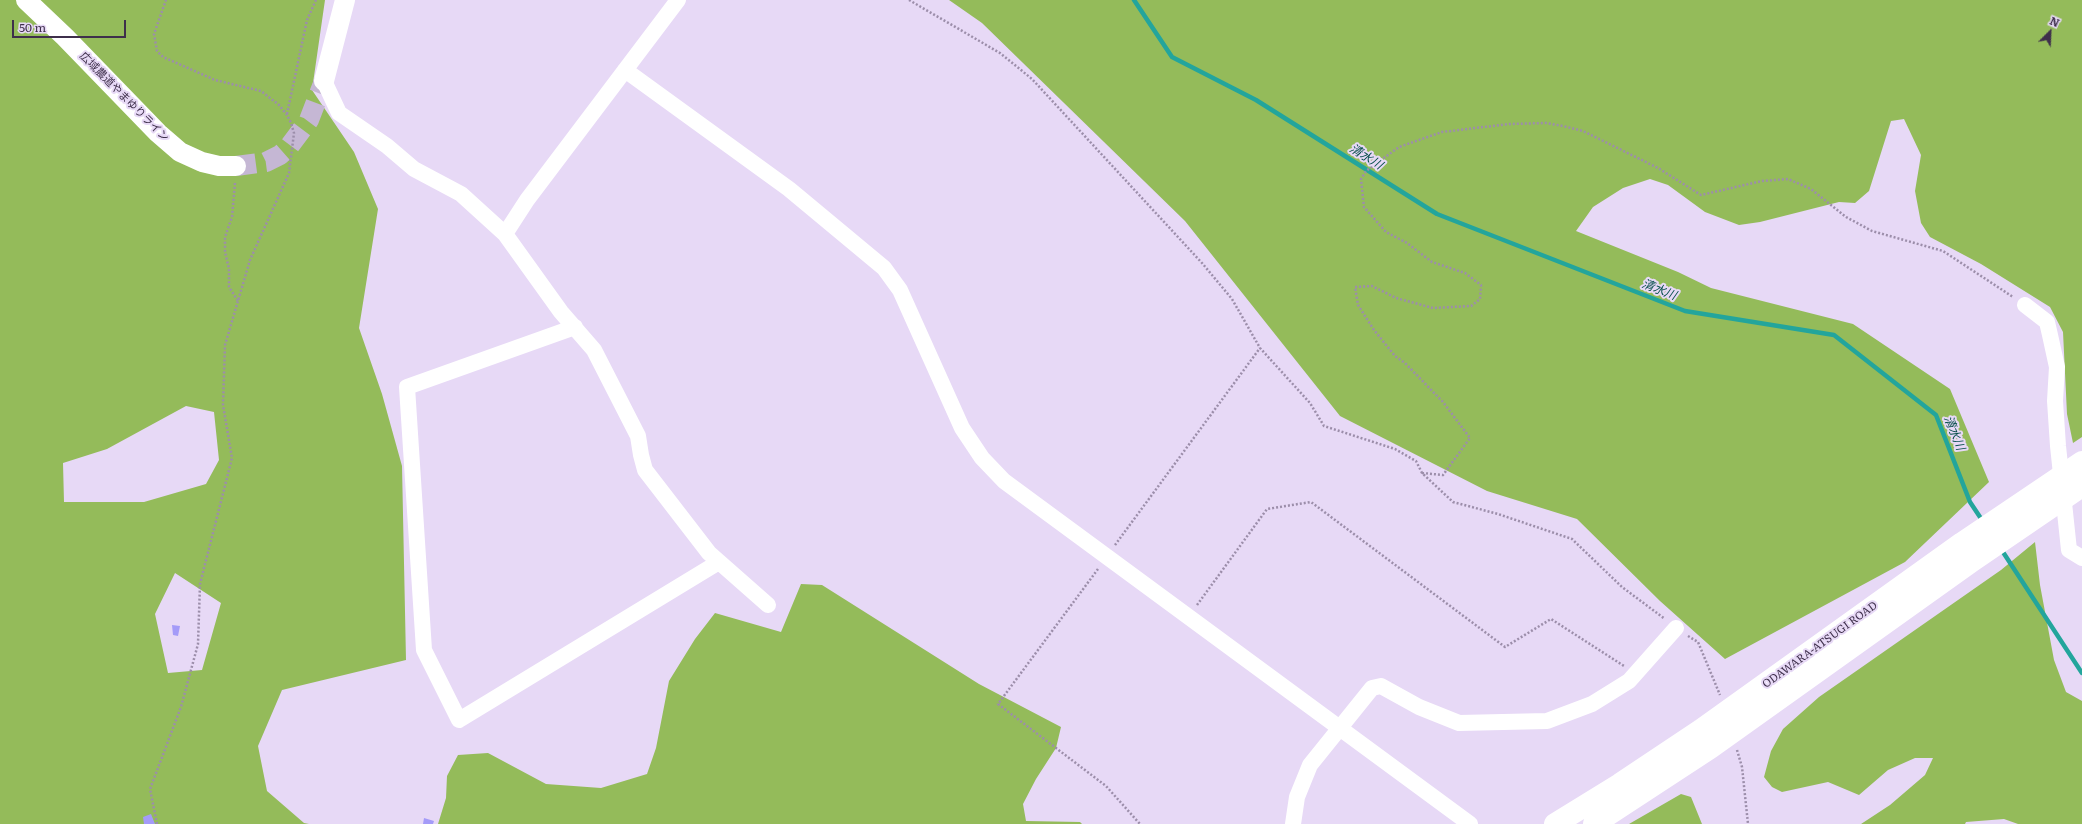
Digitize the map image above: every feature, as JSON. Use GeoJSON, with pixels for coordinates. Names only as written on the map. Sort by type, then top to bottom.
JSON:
{"type":"FeatureCollection","features":[{"type":"Feature","properties":{"kind":"highway","name":"ODAWARA-ATSUGI ROAD"},"geometry":{"type":"LineString","coordinates":[[1594,824],[1710,748],[1967,552],[2082,462]]}},
{"type":"Feature","properties":{"kind":"highway","name":"ODAWARA-ATSUGI ROAD"},"geometry":{"type":"LineString","coordinates":[[1555,824],[1620,784],[1967,552],[2082,486]]}},
{"type":"Feature","properties":{"kind":"street","name":"広域農道やまゆりライン"},"geometry":{"type":"LineString","coordinates":[[26,0],[65,37],[158,133],[180,152],[202,162],[219,166],[236,166]]}},
{"type":"Feature","properties":{"kind":"street"},"geometry":{"type":"LineString","coordinates":[[345,0],[324,81],[339,113],[387,146],[414,169],[461,194],[505,234],[561,312],[594,350],[638,436],[640,455],[645,470],[709,553],[768,605]]}},
{"type":"Feature","properties":{"kind":"street"},"geometry":{"type":"LineString","coordinates":[[505,234],[527,200],[678,0]]}},
{"type":"Feature","properties":{"kind":"street"},"geometry":{"type":"LineString","coordinates":[[625,70],[789,190],[884,268],[900,290],[962,428],[982,458],[1004,481],[1470,824]]}},
{"type":"Feature","properties":{"kind":"street"},"geometry":{"type":"LineString","coordinates":[[2025,305],[2047,322],[2050,335],[2057,367],[2055,401],[2058,446],[2069,550],[2082,558]]}},
{"type":"Feature","properties":{"kind":"street"},"geometry":{"type":"LineString","coordinates":[[575,327],[407,387],[424,650],[459,720],[719,562]]}},
{"type":"Feature","properties":{"kind":"street"},"geometry":{"type":"LineString","coordinates":[[1293,824],[1297,797],[1310,765],[1339,727],[1372,688],[1381,686],[1419,706],[1459,723],[1546,720],[1592,704],[1630,681],[1676,628]]}},
{"type":"Feature","properties":{"kind":"path"},"geometry":{"type":"LineString","coordinates":[[157,824],[150,790],[181,707],[198,644],[200,584],[232,458],[223,405],[225,345],[250,260],[289,172],[294,133],[292,123],[287,115],[278,105],[261,91],[215,80],[164,57],[157,52],[154,34],[166,0]]}},
{"type":"Feature","properties":{"kind":"path"},"geometry":{"type":"LineString","coordinates":[[287,115],[307,20],[316,0]]}},
{"type":"Feature","properties":{"kind":"path"},"geometry":{"type":"LineString","coordinates":[[909,0],[1000,52],[1032,79],[1202,263],[1232,299],[1260,348],[1310,403],[1324,426],[1395,449],[1416,461],[1422,473],[1453,502],[1498,514],[1572,539],[1622,587],[1676,628],[1698,642],[1717,687]]}},
{"type":"Feature","properties":{"kind":"path"},"geometry":{"type":"LineString","coordinates":[[1422,473],[1443,475],[1470,438],[1443,402],[1410,368],[1395,356],[1374,330],[1358,305],[1355,287],[1372,286],[1396,298],[1433,308],[1471,306],[1480,299],[1481,285],[1465,273],[1432,262],[1408,243],[1386,232],[1364,207],[1361,179],[1366,171],[1398,147],[1442,132],[1509,124],[1546,123],[1564,126],[1583,131],[1658,168],[1701,195],[1762,181],[1788,179],[1811,189],[1846,217],[1872,231],[1943,251],[2025,305]]}},
{"type":"Feature","properties":{"kind":"path"},"geometry":{"type":"LineString","coordinates":[[236,166],[232,217],[225,238],[225,252],[230,269],[229,287],[238,301]]}},
{"type":"Feature","properties":{"kind":"path"},"geometry":{"type":"LineString","coordinates":[[1140,824],[1106,786],[998,704],[1260,348]]}},
{"type":"Feature","properties":{"kind":"path"},"geometry":{"type":"LineString","coordinates":[[1188,617],[1267,509],[1311,502],[1505,647],[1551,619],[1636,673]]}},
{"type":"Feature","properties":{"kind":"path"},"geometry":{"type":"LineString","coordinates":[[1742,767],[1748,824]]}},
{"type":"Feature","properties":{"kind":"green space"},"geometry":{"type":"Polygon","coordinates":[[[0,0],[325,0],[312,90],[354,152],[378,209],[359,328],[382,394],[402,466],[406,660],[282,690],[258,746],[267,791],[304,823],[309,824],[0,824],[0,0]],[[186,406],[107,449],[63,463],[64,502],[144,502],[206,484],[219,460],[214,412],[186,406]],[[175,573],[155,614],[168,673],[202,670],[221,603],[175,573]]]}},
{"type":"Feature","properties":{"kind":"green space"},"geometry":{"type":"Polygon","coordinates":[[[949,0],[2082,0],[2082,437],[2073,443],[2067,414],[2063,332],[2050,307],[1981,264],[1930,237],[1921,223],[1915,191],[1921,155],[1904,119],[1891,121],[1869,191],[1855,203],[1839,202],[1760,222],[1739,225],[1705,212],[1668,185],[1650,179],[1623,188],[1593,207],[1576,231],[1678,272],[1711,288],[1853,324],[1950,389],[1989,482],[1905,562],[1725,659],[1660,601],[1577,519],[1487,491],[1340,416],[1185,221],[982,23],[949,0]]]}},
{"type":"Feature","properties":{"kind":"green space"},"geometry":{"type":"Polygon","coordinates":[[[2035,542],[2040,585],[2054,660],[2066,692],[2082,701],[2082,824],[2018,824],[2004,819],[1966,822],[1965,824],[1861,824],[1890,805],[1925,775],[1933,758],[1915,758],[1888,770],[1859,795],[1828,782],[1782,792],[1772,787],[1764,777],[1771,751],[1783,729],[1819,697],[2001,570],[2035,542]]]}},
{"type":"Feature","properties":{"kind":"green space"},"geometry":{"type":"Polygon","coordinates":[[[801,584],[822,585],[979,684],[1061,727],[1056,748],[1036,779],[1023,804],[1026,821],[1080,822],[1082,824],[438,824],[446,798],[447,776],[458,755],[488,753],[546,784],[601,788],[647,774],[656,748],[669,681],[695,639],[715,613],[781,632],[801,584]]]}},
{"type":"Feature","properties":{"kind":"green space"},"geometry":{"type":"Polygon","coordinates":[[[1681,794],[1691,797],[1702,824],[1629,824],[1681,794]]]}},
{"type":"Feature","properties":{"kind":"building"},"geometry":{"type":"Polygon","coordinates":[[[172,625],[180,626],[178,636],[173,635],[172,625]]]}},
{"type":"Feature","properties":{"kind":"building"},"geometry":{"type":"Polygon","coordinates":[[[151,814],[155,824],[144,824],[143,817],[151,814]]]}},
{"type":"Feature","properties":{"kind":"building"},"geometry":{"type":"Polygon","coordinates":[[[424,818],[434,821],[433,824],[423,824],[424,818]]]}},
{"type":"Feature","properties":{"kind":"waterway","name":"清水川"},"geometry":{"type":"LineString","coordinates":[[1134,0],[1172,57],[1256,100],[1437,214],[1685,311],[1834,335],[1936,415],[1970,502],[1984,523]]}},
{"type":"Feature","properties":{"kind":"waterway","name":"清水川"},"geometry":{"type":"LineString","coordinates":[[2001,549],[2082,673]]}},
{"type":"Feature","properties":{"kind":"tunnel"},"geometry":{"type":"LineString","coordinates":[[236,166],[266,162],[280,155],[288,148],[309,120],[324,81]]}}]}
